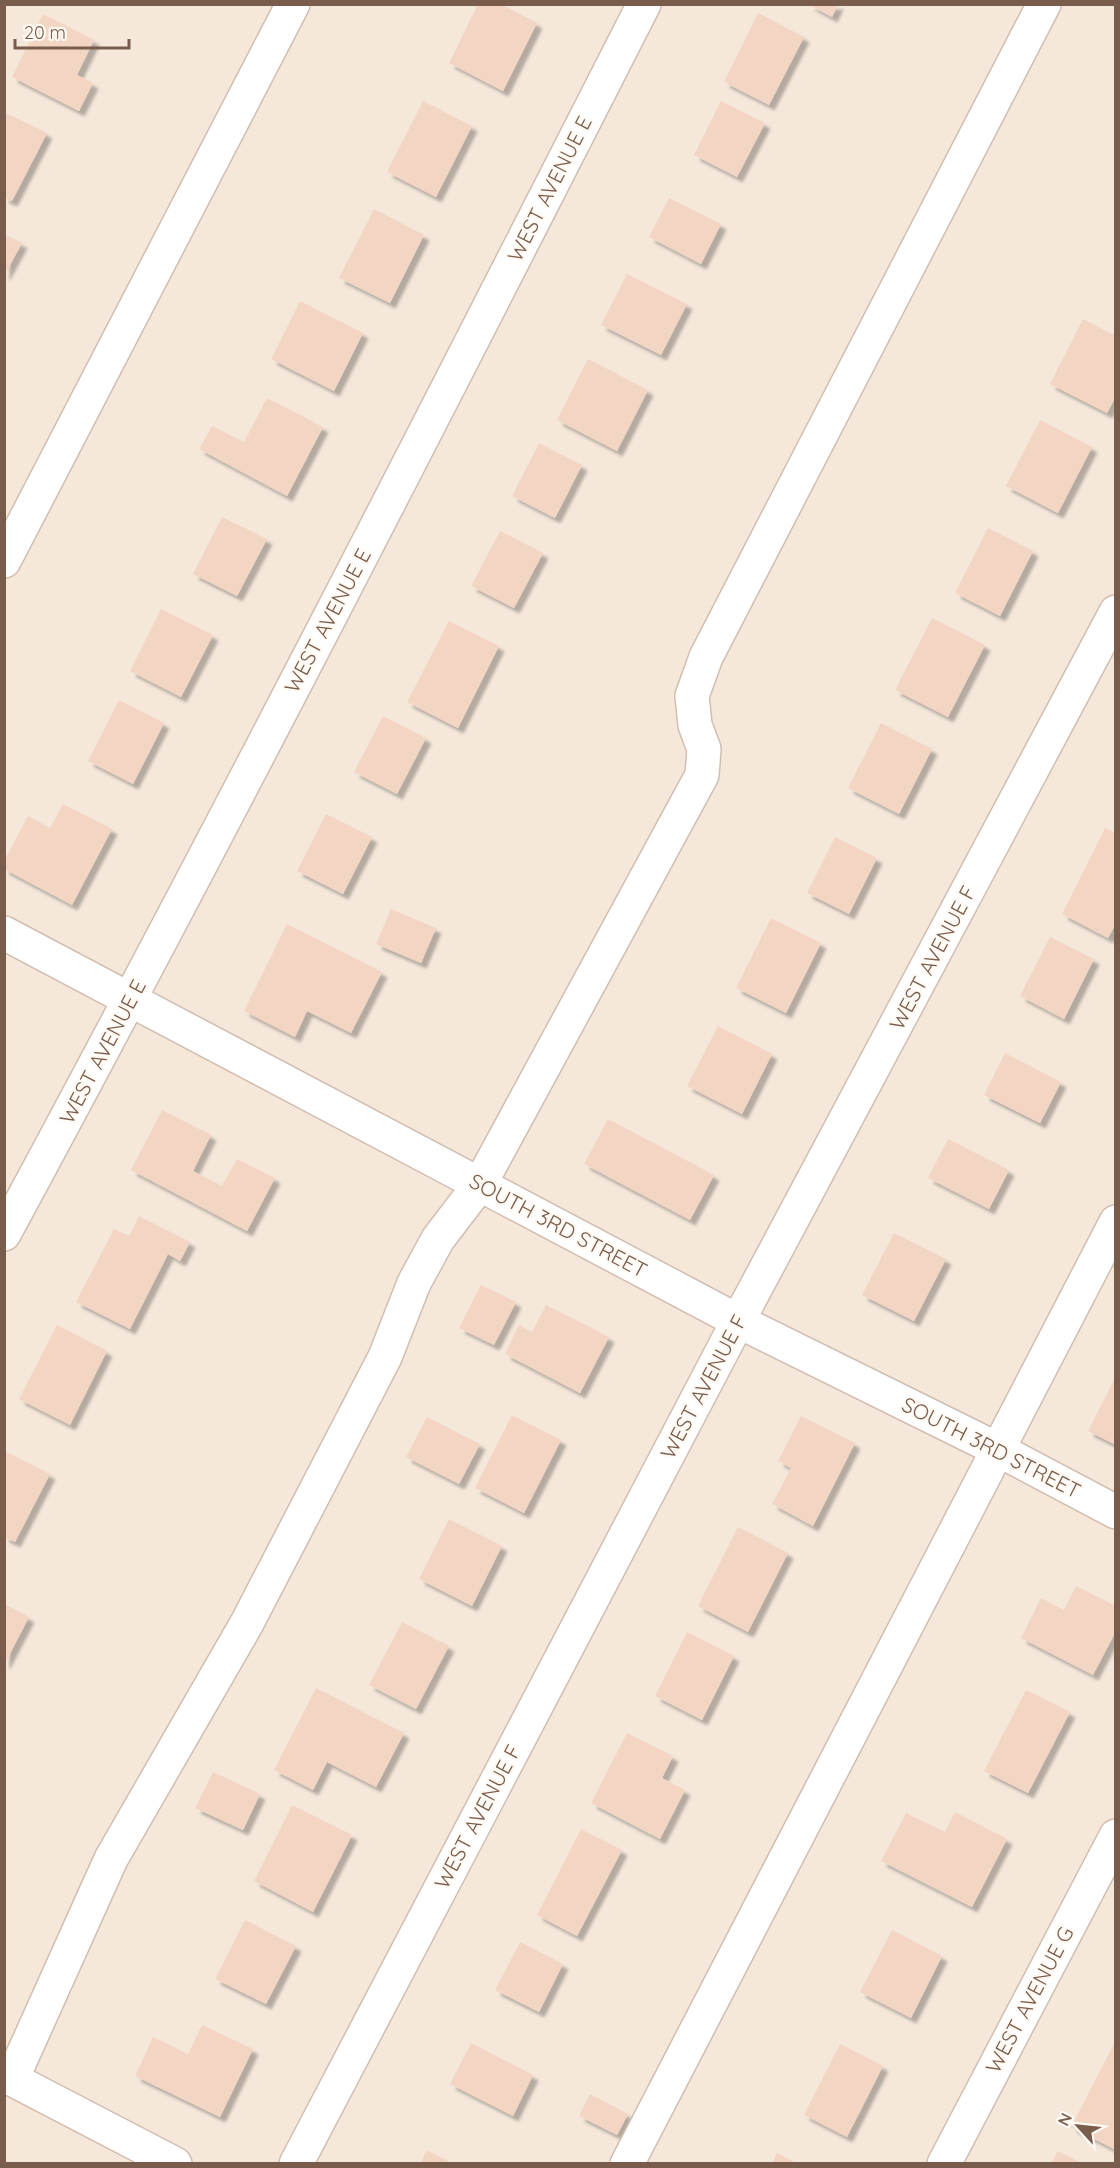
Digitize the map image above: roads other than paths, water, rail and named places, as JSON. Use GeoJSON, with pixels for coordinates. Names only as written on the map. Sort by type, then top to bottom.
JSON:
{"type":"FeatureCollection","features":[{"type":"Feature","properties":{"kind":"street"},"geometry":{"type":"LineString","coordinates":[[4,561],[293,4]]}},
{"type":"Feature","properties":{"kind":"street","name":"WEST AVENUE E"},"geometry":{"type":"LineString","coordinates":[[4,1234],[130,1000],[417,449],[644,4]]}},
{"type":"Feature","properties":{"kind":"street"},"geometry":{"type":"LineString","coordinates":[[175,2163],[8,2077],[111,1858],[247,1623],[385,1357],[414,1283],[438,1239],[480,1184],[702,775],[704,749],[695,725],[692,696],[706,657],[1044,4]]}},
{"type":"Feature","properties":{"kind":"street","name":"WEST AVENUE F"},"geometry":{"type":"LineString","coordinates":[[296,2163],[738,1321],[1116,612]]}},
{"type":"Feature","properties":{"kind":"street","name":"SOUTH 3RD STREET"},"geometry":{"type":"LineString","coordinates":[[4,933],[738,1321],[997,1449],[1116,1512]]}},
{"type":"Feature","properties":{"kind":"street"},"geometry":{"type":"LineString","coordinates":[[627,2163],[1116,1222]]}},
{"type":"Feature","properties":{"kind":"street","name":"WEST AVENUE G"},"geometry":{"type":"LineString","coordinates":[[944,2163],[1116,1836]]}}]}
